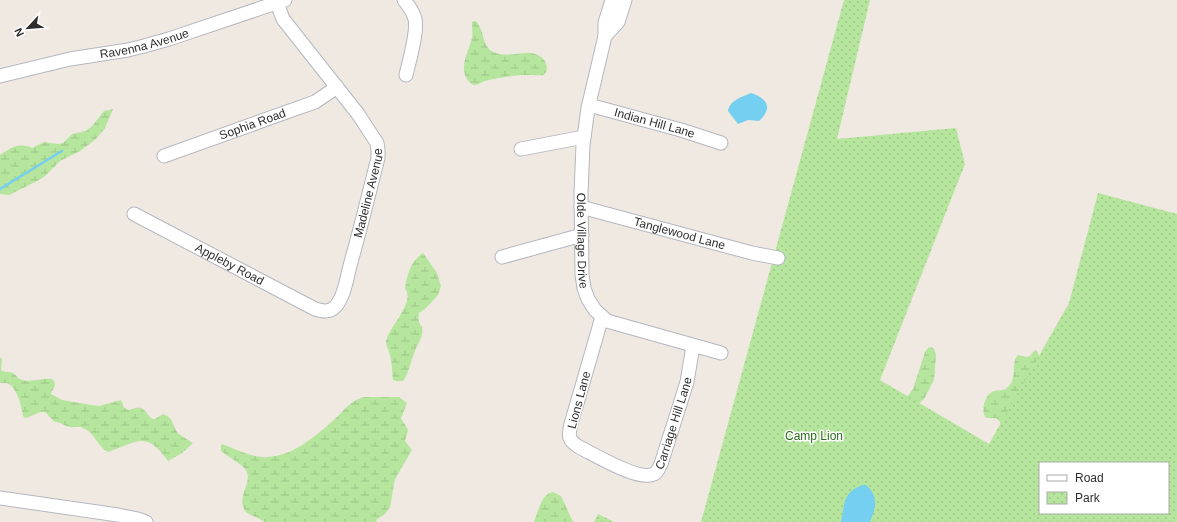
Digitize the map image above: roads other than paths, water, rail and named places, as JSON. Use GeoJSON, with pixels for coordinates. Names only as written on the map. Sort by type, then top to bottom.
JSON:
{"type":"FeatureCollection","features":[{"type":"Feature","properties":{"kind":"street"},"geometry":{"type":"LineString","coordinates":[[404,0],[410,7],[416,20],[406,75]]}},
{"type":"Feature","properties":{"kind":"street","name":"Olde Village Drive"},"geometry":{"type":"LineString","coordinates":[[612,0],[604,23],[605,36],[589,105],[584,137],[581,207],[582,275],[584,288],[588,299],[595,310],[607,321],[721,353]]}},
{"type":"Feature","properties":{"kind":"street","name":"Olde Village Drive"},"geometry":{"type":"LineString","coordinates":[[605,36],[618,22],[625,0]]}},
{"type":"Feature","properties":{"kind":"street","name":"Ravenna Avenue"},"geometry":{"type":"LineString","coordinates":[[0,76],[70,59],[144,46],[281,1]]}},
{"type":"Feature","properties":{"kind":"street","name":"Madeline Avenue"},"geometry":{"type":"LineString","coordinates":[[281,1],[283,19],[358,114],[377,143],[378,158],[343,292],[339,302],[334,308],[327,312]]}},
{"type":"Feature","properties":{"kind":"street","name":"Sophia Road"},"geometry":{"type":"LineString","coordinates":[[164,156],[308,104],[325,96],[337,87]]}},
{"type":"Feature","properties":{"kind":"street","name":"Indian Hill Lane"},"geometry":{"type":"LineString","coordinates":[[589,105],[682,130],[721,143]]}},
{"type":"Feature","properties":{"kind":"street"},"geometry":{"type":"LineString","coordinates":[[521,149],[584,137]]}},
{"type":"Feature","properties":{"kind":"street","name":"Tanglewood Lane"},"geometry":{"type":"LineString","coordinates":[[581,207],[752,253],[778,258]]}},
{"type":"Feature","properties":{"kind":"street","name":"Appleby Road"},"geometry":{"type":"LineString","coordinates":[[134,214],[315,309],[327,312]]}},
{"type":"Feature","properties":{"kind":"street"},"geometry":{"type":"LineString","coordinates":[[502,257],[582,235]]}},
{"type":"Feature","properties":{"kind":"street","name":"Lions Lane"},"geometry":{"type":"LineString","coordinates":[[602,317],[571,424],[569,437],[572,442],[579,447],[630,472]]}},
{"type":"Feature","properties":{"kind":"street","name":"Carriage Hill Lane"},"geometry":{"type":"LineString","coordinates":[[630,472],[648,475],[654,474],[661,464],[687,382],[693,346]]}},
{"type":"Feature","properties":{"kind":"street"},"geometry":{"type":"LineString","coordinates":[[0,498],[118,515],[146,522]]}},
{"type":"Feature","properties":{"kind":"water"},"geometry":{"type":"Polygon","coordinates":[[[751,93],[757,95],[765,101],[767,104],[766,112],[759,121],[748,120],[738,124],[728,111],[729,107],[737,99],[751,93]]]}},
{"type":"Feature","properties":{"kind":"water"},"geometry":{"type":"Polygon","coordinates":[[[866,485],[870,489],[875,498],[874,512],[870,522],[841,522],[844,505],[848,495],[851,491],[866,485]]]}},
{"type":"Feature","properties":{"kind":"waterway"},"geometry":{"type":"LineString","coordinates":[[0,189],[62,151]]}},
{"type":"Feature","properties":{"kind":"park label","name":"Camp Lion"},"geometry":{"type":"Point","coordinates":[814,436]}}]}
